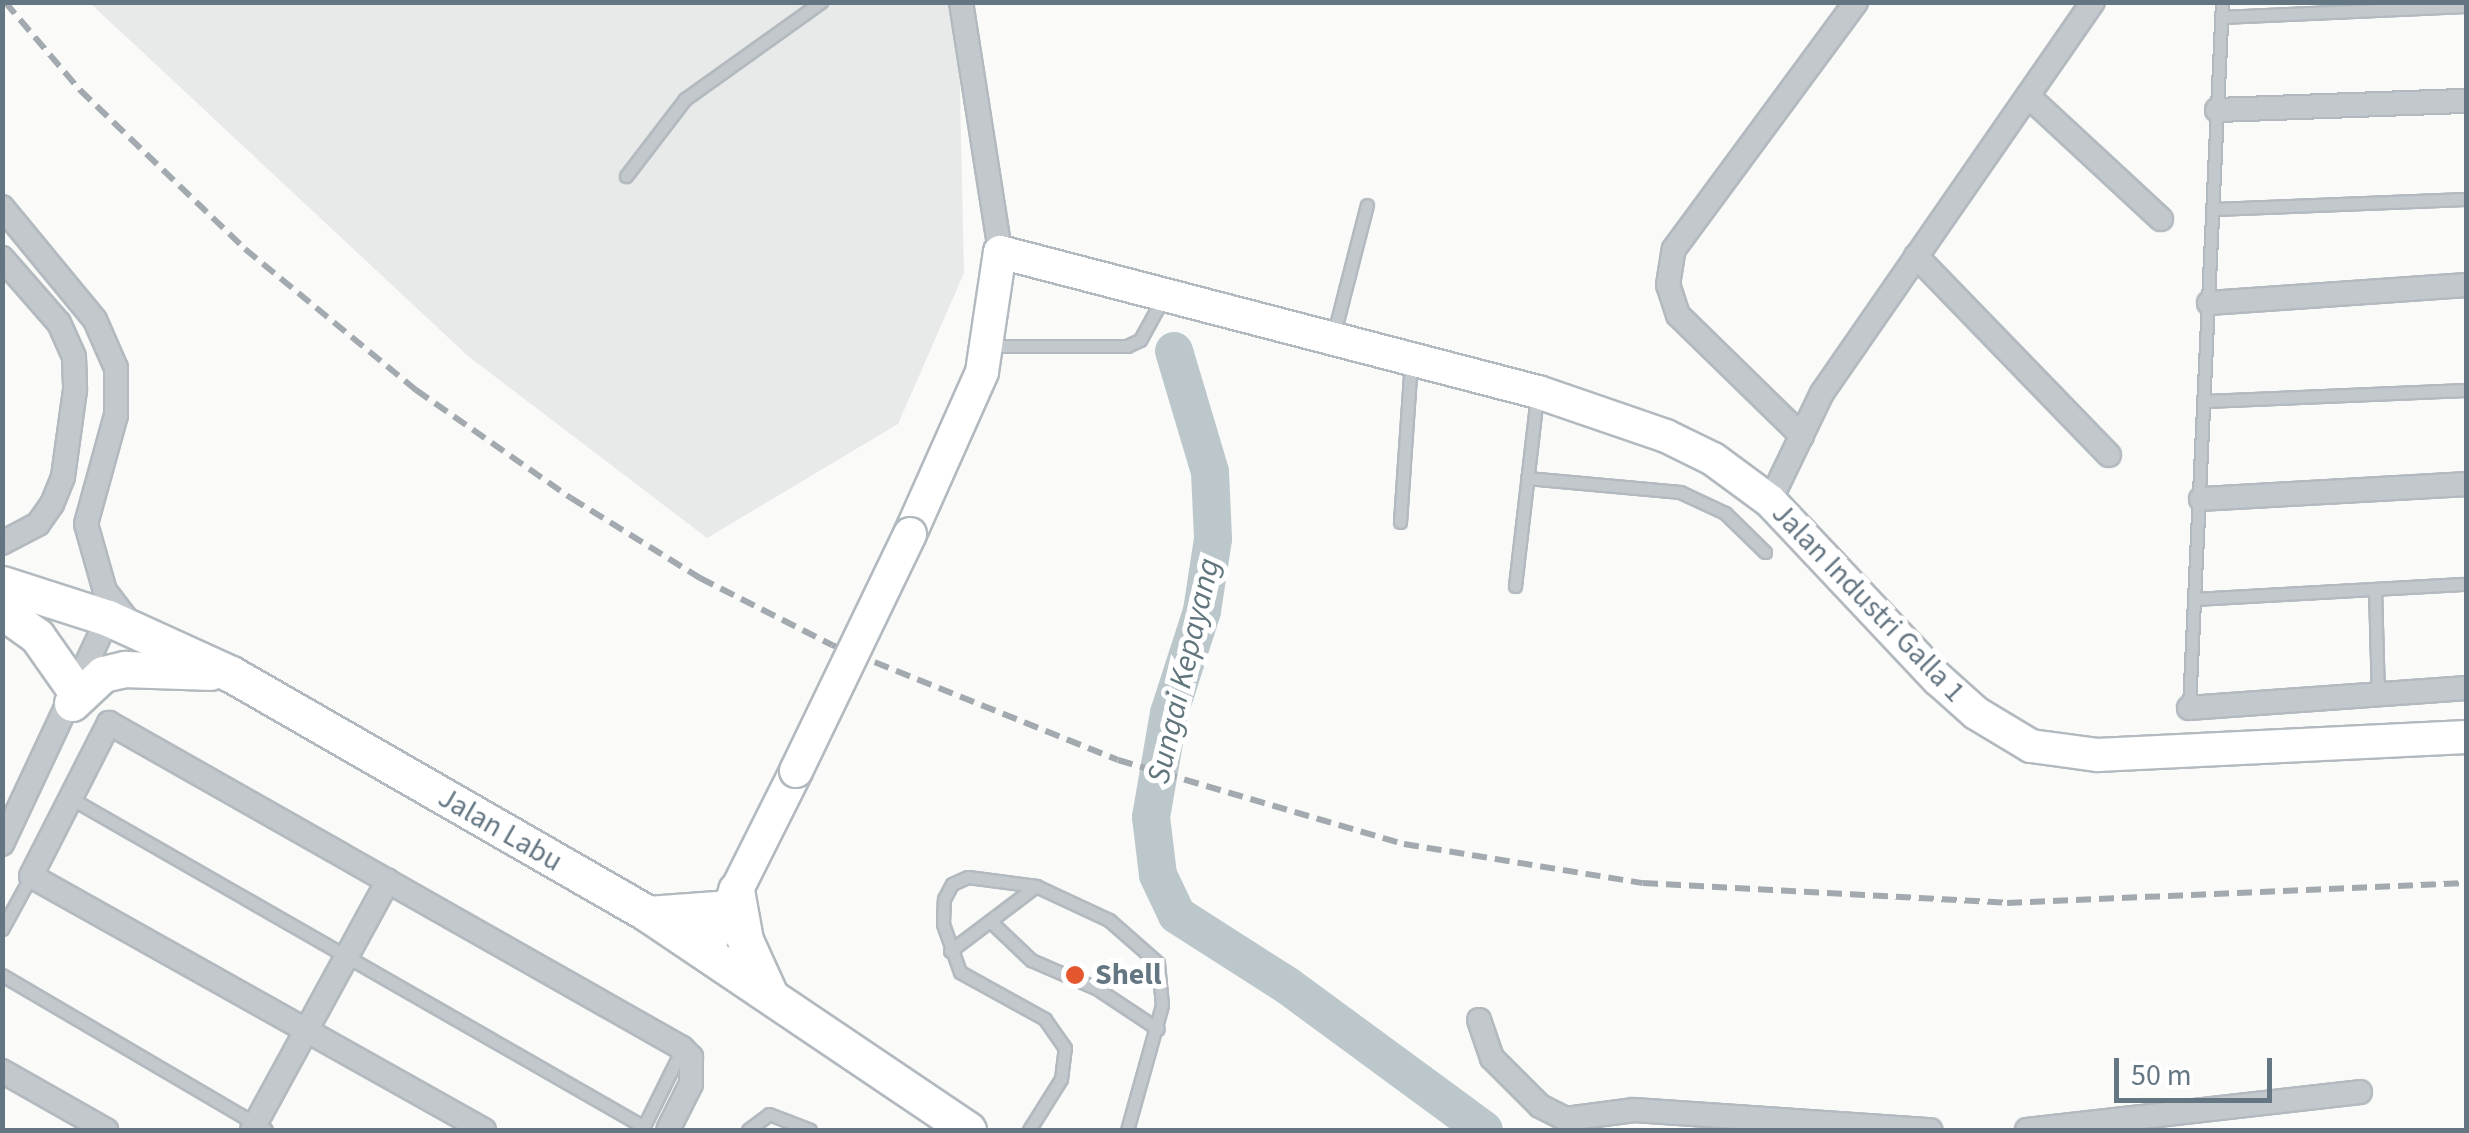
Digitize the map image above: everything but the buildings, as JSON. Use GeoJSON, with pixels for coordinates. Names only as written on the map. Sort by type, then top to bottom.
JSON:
{"type":"FeatureCollection","features":[{"type":"Feature","properties":{"kind":"main road","name":"Jalan Industri Galla 1"},"geometry":{"type":"LineString","coordinates":[[1000,252],[1538,392],[1666,436],[1713,459],[1770,500],[1938,679],[1976,713],[2031,746],[2098,754],[2466,737]]}},
{"type":"Feature","properties":{"kind":"main road"},"geometry":{"type":"LineString","coordinates":[[706,950],[965,420],[988,346],[1000,252]]}},
{"type":"Feature","properties":{"kind":"main road","name":"Jalan Labu"},"geometry":{"type":"LineString","coordinates":[[2,584],[121,623],[231,674],[648,914],[968,1130]]}},
{"type":"Feature","properties":{"kind":"main road"},"geometry":{"type":"LineString","coordinates":[[2,611],[38,636],[75,698],[103,674],[125,668],[231,674]]}},
{"type":"Feature","properties":{"kind":"main road"},"geometry":{"type":"LineString","coordinates":[[648,914],[732,899]]}},
{"type":"Feature","properties":{"kind":"main road"},"geometry":{"type":"LineString","coordinates":[[732,899],[770,997]]}},
{"type":"Feature","properties":{"kind":"street"},"geometry":{"type":"LineString","coordinates":[[961,2],[1000,252]]}},
{"type":"Feature","properties":{"kind":"street"},"geometry":{"type":"LineString","coordinates":[[1802,436],[1678,315],[1668,285],[1674,249],[1856,2]]}},
{"type":"Feature","properties":{"kind":"street"},"geometry":{"type":"LineString","coordinates":[[1770,500],[1822,394],[2093,2]]}},
{"type":"Feature","properties":{"kind":"street"},"geometry":{"type":"LineString","coordinates":[[2028,96],[2161,219]]}},
{"type":"Feature","properties":{"kind":"street"},"geometry":{"type":"LineString","coordinates":[[2218,110],[2466,101]]}},
{"type":"Feature","properties":{"kind":"street"},"geometry":{"type":"LineString","coordinates":[[2,207],[95,320],[116,368],[116,416],[86,524],[105,591],[121,623],[75,698],[2,844]]}},
{"type":"Feature","properties":{"kind":"street"},"geometry":{"type":"LineString","coordinates":[[1916,256],[2110,455]]}},
{"type":"Feature","properties":{"kind":"street"},"geometry":{"type":"LineString","coordinates":[[2,258],[59,323],[74,357],[76,390],[63,477],[52,504],[38,524],[2,543]]}},
{"type":"Feature","properties":{"kind":"street"},"geometry":{"type":"LineString","coordinates":[[2209,303],[2466,285]]}},
{"type":"Feature","properties":{"kind":"street"},"geometry":{"type":"LineString","coordinates":[[2200,499],[2466,484]]}},
{"type":"Feature","properties":{"kind":"street"},"geometry":{"type":"LineString","coordinates":[[2189,708],[2466,688]]}},
{"type":"Feature","properties":{"kind":"street"},"geometry":{"type":"LineString","coordinates":[[484,1130],[31,876],[108,723],[682,1048],[691,1057],[691,1084],[668,1130]]}},
{"type":"Feature","properties":{"kind":"street"},"geometry":{"type":"LineString","coordinates":[[258,1128],[388,881]]}},
{"type":"Feature","properties":{"kind":"street"},"geometry":{"type":"LineString","coordinates":[[1480,1020],[1492,1058],[1540,1106],[1566,1118],[1634,1110],[1930,1130]]}},
{"type":"Feature","properties":{"kind":"street"},"geometry":{"type":"LineString","coordinates":[[2,1071],[106,1130]]}},
{"type":"Feature","properties":{"kind":"street"},"geometry":{"type":"LineString","coordinates":[[2027,1130],[2360,1092]]}},
{"type":"Feature","properties":{"kind":"lane"},"geometry":{"type":"LineString","coordinates":[[626,176],[685,100],[822,2]]}},
{"type":"Feature","properties":{"kind":"lane"},"geometry":{"type":"LineString","coordinates":[[2189,708],[2222,2]]}},
{"type":"Feature","properties":{"kind":"lane"},"geometry":{"type":"LineString","coordinates":[[2221,17],[2466,6]]}},
{"type":"Feature","properties":{"kind":"lane"},"geometry":{"type":"LineString","coordinates":[[2214,209],[2466,199]]}},
{"type":"Feature","properties":{"kind":"lane"},"geometry":{"type":"LineString","coordinates":[[1332,339],[1367,206]]}},
{"type":"Feature","properties":{"kind":"lane"},"geometry":{"type":"LineString","coordinates":[[988,346],[1127,346],[1140,340],[1163,297]]}},
{"type":"Feature","properties":{"kind":"lane"},"geometry":{"type":"LineString","coordinates":[[1400,522],[1411,358]]}},
{"type":"Feature","properties":{"kind":"lane"},"geometry":{"type":"LineString","coordinates":[[2205,401],[2466,390]]}},
{"type":"Feature","properties":{"kind":"lane"},"geometry":{"type":"LineString","coordinates":[[1515,586],[1538,392]]}},
{"type":"Feature","properties":{"kind":"lane"},"geometry":{"type":"LineString","coordinates":[[1527,478],[1680,492],[1725,513],[1765,552]]}},
{"type":"Feature","properties":{"kind":"lane"},"geometry":{"type":"LineString","coordinates":[[2195,598],[2466,584]]}},
{"type":"Feature","properties":{"kind":"lane"},"geometry":{"type":"LineString","coordinates":[[2375,589],[2378,694]]}},
{"type":"Feature","properties":{"kind":"lane"},"geometry":{"type":"LineString","coordinates":[[72,800],[643,1129],[682,1048]]}},
{"type":"Feature","properties":{"kind":"lane"},"geometry":{"type":"LineString","coordinates":[[2,929],[31,876]]}},
{"type":"Feature","properties":{"kind":"lane"},"geometry":{"type":"LineString","coordinates":[[1029,1130],[1061,1080],[1066,1048],[1046,1019],[960,972],[943,924],[952,884],[968,877],[1036,886],[1110,920],[1158,962],[1163,982],[1158,1029],[1127,1130]]}},
{"type":"Feature","properties":{"kind":"lane"},"geometry":{"type":"LineString","coordinates":[[950,951],[1036,886]]}},
{"type":"Feature","properties":{"kind":"lane"},"geometry":{"type":"LineString","coordinates":[[990,921],[1031,960],[1128,1006],[1158,1029]]}},
{"type":"Feature","properties":{"kind":"lane"},"geometry":{"type":"LineString","coordinates":[[2,975],[258,1128]]}},
{"type":"Feature","properties":{"kind":"lane"},"geometry":{"type":"LineString","coordinates":[[748,1130],[769,1114],[810,1130]]}},
{"type":"Feature","properties":{"kind":"shaded area"},"geometry":{"type":"Polygon","coordinates":[[[90,3],[958,3],[964,273],[898,424],[707,538],[468,356],[90,3]]]}},
{"type":"Feature","properties":{"kind":"waterway","name":"Sungai Kepayang"},"geometry":{"type":"LineString","coordinates":[[1174,351],[1210,472],[1213,539],[1202,611],[1169,713],[1151,817],[1158,875],[1177,915],[1288,986],[1484,1130]]}},
{"type":"Feature","properties":{"kind":"railway"},"geometry":{"type":"LineString","coordinates":[[5,2],[80,90],[245,249],[416,390],[571,498],[700,578],[832,645],[1118,760],[1404,844],[1643,883],[2007,903],[2466,883]]}},
{"type":"Feature","properties":{"kind":"place","name":"Shell"},"geometry":{"type":"Point","coordinates":[1075,975]}}]}
